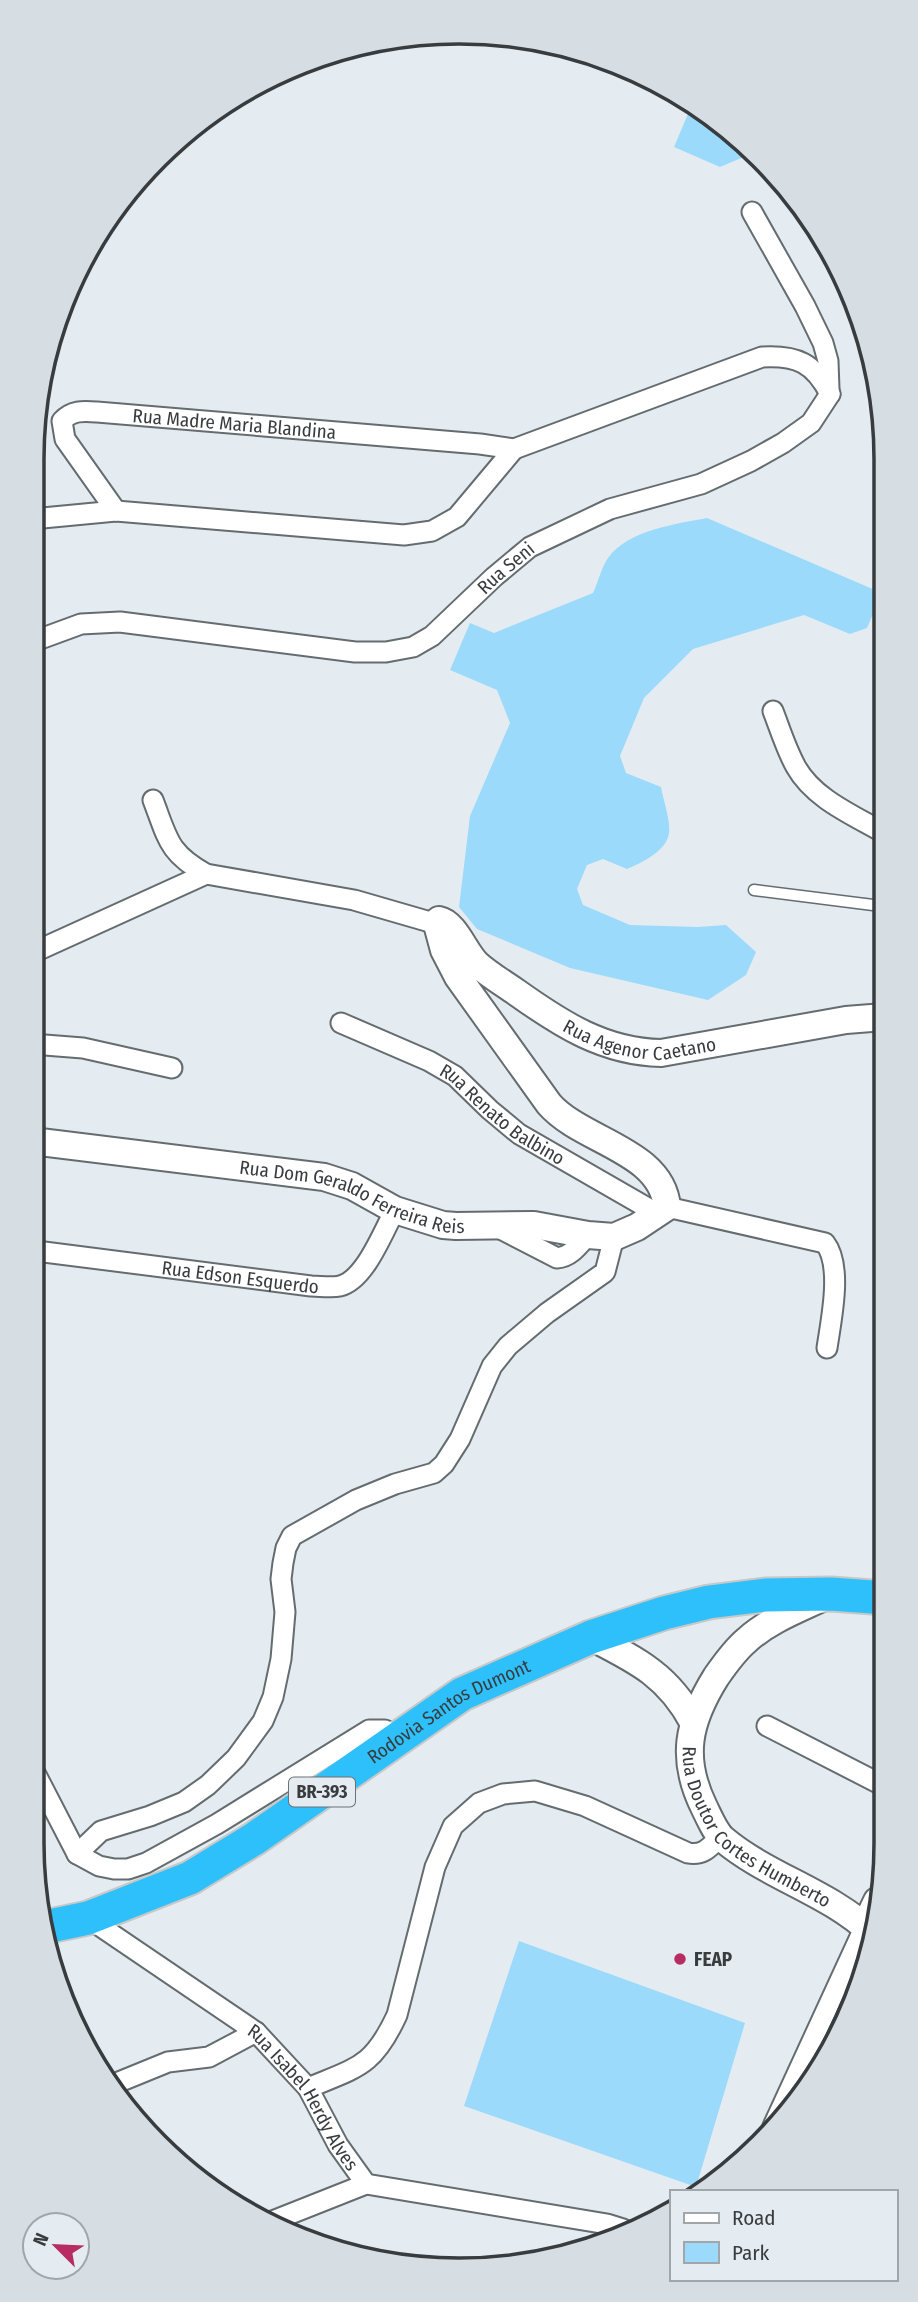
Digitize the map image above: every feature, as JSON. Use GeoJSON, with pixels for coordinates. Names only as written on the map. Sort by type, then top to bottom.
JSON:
{"type":"FeatureCollection","features":[{"type":"Feature","properties":{"kind":"highway","name":"Rodovia Santos Dumont"},"geometry":{"type":"LineString","coordinates":[[52,1925],[88,1918],[190,1878],[254,1839],[462,1694],[591,1637],[664,1613],[709,1602],[765,1595],[831,1594],[874,1597]]}},
{"type":"Feature","properties":{"kind":"street"},"geometry":{"type":"LineString","coordinates":[[752,212],[823,343],[828,361],[830,394]]}},
{"type":"Feature","properties":{"kind":"street","name":"Rua Madre Maria Blandina"},"geometry":{"type":"LineString","coordinates":[[116,511],[65,439],[62,421],[68,414],[80,411],[123,414],[514,449],[762,356],[791,358],[809,364],[822,378],[830,394]]}},
{"type":"Feature","properties":{"kind":"street","name":"Rua Seni"},"geometry":{"type":"LineString","coordinates":[[44,638],[81,624],[100,622],[163,627],[355,652],[386,652],[413,647],[432,636],[530,547],[610,509],[701,484],[751,461],[811,423],[830,394]]}},
{"type":"Feature","properties":{"kind":"street","name":"Rua Madre Maria Blandina"},"geometry":{"type":"LineString","coordinates":[[44,518],[116,511],[413,534],[432,531],[457,517],[514,449]]}},
{"type":"Feature","properties":{"kind":"street"},"geometry":{"type":"LineString","coordinates":[[773,711],[789,751],[807,783],[833,803],[874,826]]}},
{"type":"Feature","properties":{"kind":"street","name":"Rua Agenor Caetano"},"geometry":{"type":"LineString","coordinates":[[153,800],[175,852],[185,862],[206,874],[354,900],[437,924],[439,920],[446,922],[468,955],[479,966],[552,1018],[592,1039],[638,1053],[661,1054],[846,1020],[874,1018]]}},
{"type":"Feature","properties":{"kind":"street"},"geometry":{"type":"LineString","coordinates":[[44,948],[206,874]]}},
{"type":"Feature","properties":{"kind":"street"},"geometry":{"type":"LineString","coordinates":[[77,1854],[101,1831],[184,1802],[236,1758],[263,1721],[273,1697],[281,1659],[285,1612],[281,1580],[286,1548],[292,1536],[356,1500],[395,1484],[434,1473],[444,1464],[460,1439],[492,1366],[508,1346],[547,1313],[605,1272],[614,1237],[663,1211],[666,1193],[659,1181],[640,1161],[570,1122],[549,1104],[458,977],[444,950],[437,924]]}},
{"type":"Feature","properties":{"kind":"street","name":"Rua Renato Balbino"},"geometry":{"type":"LineString","coordinates":[[341,1023],[429,1061],[455,1076],[489,1110],[519,1134],[663,1211],[825,1243],[833,1259],[834,1290],[827,1348]]}},
{"type":"Feature","properties":{"kind":"street"},"geometry":{"type":"LineString","coordinates":[[44,1045],[83,1048],[172,1068]]}},
{"type":"Feature","properties":{"kind":"street","name":"Rua Dom Geraldo Ferreira Reis"},"geometry":{"type":"LineString","coordinates":[[44,1142],[324,1177],[352,1186],[394,1210],[443,1225],[548,1226],[587,1235],[614,1237]]}},
{"type":"Feature","properties":{"kind":"street","name":"Rua Edson Esquerdo"},"geometry":{"type":"LineString","coordinates":[[44,1252],[311,1286],[340,1286],[355,1278],[365,1265],[394,1210]]}},
{"type":"Feature","properties":{"kind":"street","name":"Rua Doutor Cortes Humberto"},"geometry":{"type":"LineString","coordinates":[[831,1594],[761,1628],[744,1642],[719,1672],[705,1695],[693,1722],[689,1754],[692,1778],[720,1837],[865,1927]]}},
{"type":"Feature","properties":{"kind":"street"},"geometry":{"type":"LineString","coordinates":[[591,1637],[630,1657],[660,1678],[682,1702],[693,1722]]}},
{"type":"Feature","properties":{"kind":"street"},"geometry":{"type":"LineString","coordinates":[[767,1726],[874,1781]]}},
{"type":"Feature","properties":{"kind":"street"},"geometry":{"type":"LineString","coordinates":[[44,1790],[77,1854],[99,1866],[128,1870],[217,1824],[369,1730],[378,1728],[399,1738]]}},
{"type":"Feature","properties":{"kind":"street"},"geometry":{"type":"LineString","coordinates":[[308,2088],[357,2068],[373,2056],[387,2037],[397,2015],[435,1867],[453,1826],[480,1804],[503,1794],[535,1791],[585,1806],[688,1853],[704,1853],[720,1837]]}},
{"type":"Feature","properties":{"kind":"street","name":"Rua Isabel Herdy Alves"},"geometry":{"type":"LineString","coordinates":[[88,1918],[256,2032],[308,2088],[338,2146],[366,2184],[617,2227]]}},
{"type":"Feature","properties":{"kind":"street"},"geometry":{"type":"LineString","coordinates":[[787,2098],[862,1942]]}},
{"type":"Feature","properties":{"kind":"street"},"geometry":{"type":"LineString","coordinates":[[120,2082],[168,2062],[209,2057],[256,2032]]}},
{"type":"Feature","properties":{"kind":"street"},"geometry":{"type":"LineString","coordinates":[[281,2218],[366,2184]]}},
{"type":"Feature","properties":{"kind":"lane"},"geometry":{"type":"LineString","coordinates":[[754,890],[874,905]]}},
{"type":"Feature","properties":{"kind":"green space"},"geometry":{"type":"Polygon","coordinates":[[[688,113],[744,157],[720,167],[674,147],[688,113]]]}},
{"type":"Feature","properties":{"kind":"green space"},"geometry":{"type":"Polygon","coordinates":[[[707,518],[874,590],[874,612],[867,628],[850,634],[804,615],[693,649],[644,698],[620,756],[626,773],[661,787],[669,833],[659,851],[627,869],[603,859],[587,865],[577,889],[583,905],[630,925],[726,925],[756,952],[746,975],[708,1000],[570,968],[477,929],[459,907],[470,816],[510,723],[497,690],[450,670],[470,623],[494,633],[593,593],[603,566],[617,548],[640,535],[707,518]]]}},
{"type":"Feature","properties":{"kind":"green space"},"geometry":{"type":"Polygon","coordinates":[[[519,1941],[745,2023],[697,2183],[693,2186],[464,2106],[519,1941]]]}},
{"type":"Feature","properties":{"kind":"place","name":"FEAP"},"geometry":{"type":"Point","coordinates":[680,1959]}}]}
